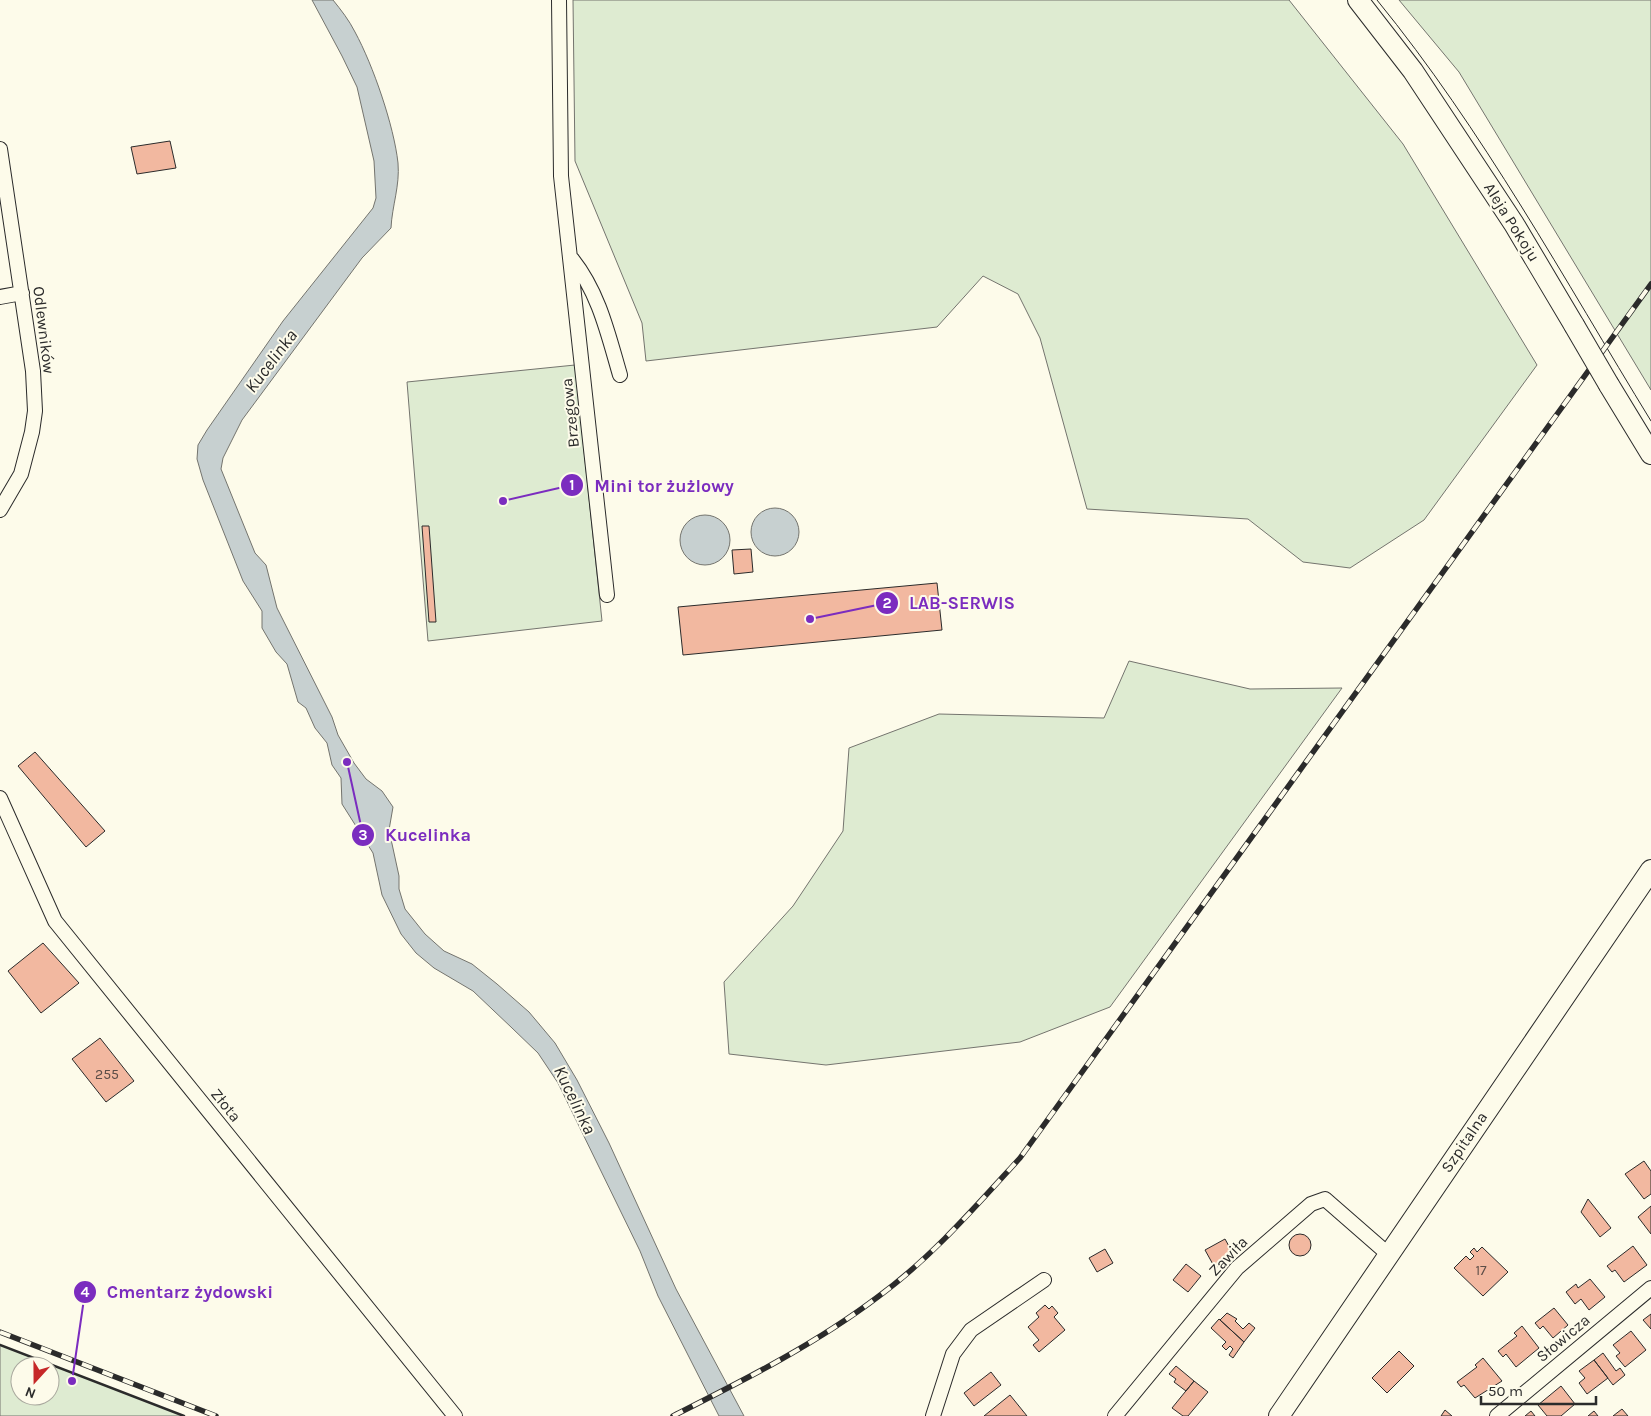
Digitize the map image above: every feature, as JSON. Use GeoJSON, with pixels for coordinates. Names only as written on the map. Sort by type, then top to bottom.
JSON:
{"type":"FeatureCollection","features":[{"type":"Feature","properties":{"kind":"street","name":"Brzegowa"},"geometry":{"type":"LineString","coordinates":[[559,0],[561,176],[607,595]]}},
{"type":"Feature","properties":{"kind":"street","name":"Aleja Pokoju"},"geometry":{"type":"LineString","coordinates":[[1358,0],[1413,71],[1514,224],[1651,454]]}},
{"type":"Feature","properties":{"kind":"street","name":"Odlewników"},"geometry":{"type":"LineString","coordinates":[[0,150],[33,371],[34,420],[21,474],[0,510]]}},
{"type":"Feature","properties":{"kind":"street","name":"Brzegowa"},"geometry":{"type":"LineString","coordinates":[[571,258],[583,273],[599,305],[620,375]]}},
{"type":"Feature","properties":{"kind":"street"},"geometry":{"type":"LineString","coordinates":[[0,297],[22,294]]}},
{"type":"Feature","properties":{"kind":"street","name":"Złota"},"geometry":{"type":"LineString","coordinates":[[0,798],[55,921],[455,1416]]}},
{"type":"Feature","properties":{"kind":"street","name":"Szpitalna"},"geometry":{"type":"LineString","coordinates":[[1279,1416],[1651,870]]}},
{"type":"Feature","properties":{"kind":"street","name":"Zawiła"},"geometry":{"type":"LineString","coordinates":[[1115,1416],[1237,1268],[1311,1204],[1325,1199],[1388,1254]]}},
{"type":"Feature","properties":{"kind":"street"},"geometry":{"type":"LineString","coordinates":[[933,1416],[953,1354],[971,1330],[1044,1280]]}},
{"type":"Feature","properties":{"kind":"street","name":"Słowicza"},"geometry":{"type":"LineString","coordinates":[[1497,1416],[1651,1288]]}},
{"type":"Feature","properties":{"kind":"green space"},"geometry":{"type":"Polygon","coordinates":[[[573,0],[1289,0],[1403,144],[1537,365],[1424,520],[1350,568],[1303,562],[1248,519],[1087,509],[1040,338],[1018,294],[983,276],[937,327],[646,361],[642,323],[575,161],[573,0]]]}},
{"type":"Feature","properties":{"kind":"green space"},"geometry":{"type":"Polygon","coordinates":[[[1399,0],[1651,0],[1651,390],[1459,72],[1399,0]]]}},
{"type":"Feature","properties":{"kind":"green space"},"geometry":{"type":"Polygon","coordinates":[[[575,365],[602,621],[428,641],[407,382],[575,365]]]}},
{"type":"Feature","properties":{"kind":"green space"},"geometry":{"type":"Polygon","coordinates":[[[1129,661],[1250,689],[1342,688],[1110,1007],[1020,1042],[826,1065],[729,1054],[724,982],[793,906],[843,831],[849,748],[939,714],[1104,718],[1129,661]]]}},
{"type":"Feature","properties":{"kind":"green space"},"geometry":{"type":"Polygon","coordinates":[[[0,1345],[29,1356],[10,1356],[10,1406],[60,1406],[60,1368],[184,1416],[0,1416],[0,1345]]]}},
{"type":"Feature","properties":{"kind":"water"},"geometry":{"type":"Polygon","coordinates":[[[312,0],[333,0],[345,15],[369,61],[382,96],[396,148],[398,163],[398,180],[391,228],[362,258],[242,420],[223,458],[221,469],[255,553],[266,565],[277,608],[332,717],[338,735],[354,763],[366,779],[382,791],[393,807],[389,830],[399,876],[399,889],[405,909],[425,934],[444,951],[472,964],[529,1012],[555,1043],[577,1080],[609,1143],[676,1289],[744,1416],[719,1416],[658,1296],[640,1251],[558,1083],[538,1053],[473,991],[434,968],[416,953],[401,934],[382,895],[373,853],[342,804],[341,778],[332,765],[327,743],[315,728],[306,708],[298,702],[287,664],[276,652],[262,628],[262,611],[243,581],[203,480],[197,459],[198,445],[207,430],[283,321],[373,208],[376,198],[374,161],[357,87],[312,0]]]}},
{"type":"Feature","properties":{"kind":"water"},"geometry":{"type":"Polygon","coordinates":[[[770,508],[780,508],[789,512],[795,518],[799,532],[795,546],[789,552],[780,556],[770,556],[761,552],[755,546],[751,537],[751,527],[755,518],[761,512],[770,508]]]}},
{"type":"Feature","properties":{"kind":"water"},"geometry":{"type":"Polygon","coordinates":[[[710,515],[723,522],[729,530],[729,550],[723,558],[715,564],[700,565],[687,558],[681,550],[680,535],[687,522],[695,516],[710,515]]]}},
{"type":"Feature","properties":{"kind":"building"},"geometry":{"type":"Polygon","coordinates":[[[170,141],[176,168],[137,174],[131,147],[170,141]]]}},
{"type":"Feature","properties":{"kind":"building"},"geometry":{"type":"Polygon","coordinates":[[[422,526],[429,526],[436,622],[429,622],[422,526]]]}},
{"type":"Feature","properties":{"kind":"building"},"geometry":{"type":"Polygon","coordinates":[[[751,549],[753,572],[734,574],[732,550],[751,549]]]}},
{"type":"Feature","properties":{"kind":"building"},"geometry":{"type":"Polygon","coordinates":[[[937,583],[942,630],[683,655],[678,607],[937,583]]]}},
{"type":"Feature","properties":{"kind":"building"},"geometry":{"type":"Polygon","coordinates":[[[35,752],[105,831],[86,847],[18,766],[35,752]]]}},
{"type":"Feature","properties":{"kind":"building"},"geometry":{"type":"Polygon","coordinates":[[[43,943],[79,983],[41,1013],[8,971],[43,943]]]}},
{"type":"Feature","properties":{"kind":"building"},"geometry":{"type":"Polygon","coordinates":[[[100,1038],[134,1081],[106,1102],[72,1059],[100,1038]]]}},
{"type":"Feature","properties":{"kind":"building"},"geometry":{"type":"Polygon","coordinates":[[[1644,1161],[1651,1171],[1651,1194],[1644,1199],[1625,1174],[1644,1161]]]}},
{"type":"Feature","properties":{"kind":"building"},"geometry":{"type":"Polygon","coordinates":[[[1588,1199],[1611,1228],[1600,1237],[1581,1212],[1588,1199]]]}},
{"type":"Feature","properties":{"kind":"building"},"geometry":{"type":"Polygon","coordinates":[[[1651,1206],[1651,1234],[1638,1217],[1651,1206]]]}},
{"type":"Feature","properties":{"kind":"building"},"geometry":{"type":"Polygon","coordinates":[[[1300,1234],[1308,1237],[1311,1245],[1308,1253],[1300,1256],[1292,1253],[1289,1245],[1292,1237],[1300,1234]]]}},
{"type":"Feature","properties":{"kind":"building"},"geometry":{"type":"Polygon","coordinates":[[[1225,1239],[1235,1257],[1215,1268],[1205,1250],[1225,1239]]]}},
{"type":"Feature","properties":{"kind":"building"},"geometry":{"type":"Polygon","coordinates":[[[1633,1246],[1647,1265],[1624,1282],[1615,1270],[1612,1272],[1607,1266],[1633,1246]]]}},
{"type":"Feature","properties":{"kind":"building"},"geometry":{"type":"Polygon","coordinates":[[[1482,1247],[1508,1272],[1483,1296],[1454,1268],[1466,1256],[1470,1260],[1474,1256],[1470,1252],[1474,1248],[1477,1252],[1482,1247]]]}},
{"type":"Feature","properties":{"kind":"building"},"geometry":{"type":"Polygon","coordinates":[[[1105,1249],[1113,1263],[1097,1272],[1089,1258],[1105,1249]]]}},
{"type":"Feature","properties":{"kind":"building"},"geometry":{"type":"Polygon","coordinates":[[[1186,1264],[1201,1276],[1188,1292],[1173,1280],[1186,1264]]]}},
{"type":"Feature","properties":{"kind":"building"},"geometry":{"type":"Polygon","coordinates":[[[1590,1279],[1605,1297],[1589,1310],[1581,1299],[1575,1304],[1566,1292],[1576,1284],[1578,1288],[1590,1279]]]}},
{"type":"Feature","properties":{"kind":"building"},"geometry":{"type":"Polygon","coordinates":[[[1045,1305],[1049,1309],[1052,1306],[1058,1313],[1054,1317],[1065,1330],[1039,1352],[1033,1345],[1039,1340],[1028,1327],[1039,1317],[1036,1313],[1045,1305]]]}},
{"type":"Feature","properties":{"kind":"building"},"geometry":{"type":"Polygon","coordinates":[[[1554,1308],[1568,1325],[1553,1338],[1543,1326],[1540,1329],[1535,1323],[1554,1308]]]}},
{"type":"Feature","properties":{"kind":"building"},"geometry":{"type":"Polygon","coordinates":[[[1227,1313],[1237,1319],[1235,1321],[1243,1329],[1249,1323],[1255,1328],[1244,1342],[1220,1320],[1227,1313]]]}},
{"type":"Feature","properties":{"kind":"building"},"geometry":{"type":"Polygon","coordinates":[[[1651,1314],[1651,1329],[1643,1320],[1651,1314]]]}},
{"type":"Feature","properties":{"kind":"building"},"geometry":{"type":"Polygon","coordinates":[[[1219,1319],[1244,1342],[1233,1358],[1229,1355],[1233,1349],[1230,1346],[1226,1350],[1222,1346],[1226,1342],[1211,1328],[1219,1319]]]}},
{"type":"Feature","properties":{"kind":"building"},"geometry":{"type":"Polygon","coordinates":[[[1522,1326],[1539,1348],[1516,1367],[1506,1354],[1503,1357],[1498,1351],[1517,1336],[1514,1333],[1522,1326]]]}},
{"type":"Feature","properties":{"kind":"building"},"geometry":{"type":"Polygon","coordinates":[[[1631,1331],[1646,1350],[1625,1367],[1616,1356],[1620,1353],[1613,1345],[1631,1331]]]}},
{"type":"Feature","properties":{"kind":"building"},"geometry":{"type":"Polygon","coordinates":[[[1399,1351],[1414,1366],[1387,1393],[1372,1378],[1399,1351]]]}},
{"type":"Feature","properties":{"kind":"building"},"geometry":{"type":"Polygon","coordinates":[[[1603,1353],[1616,1371],[1620,1368],[1625,1375],[1613,1385],[1594,1360],[1603,1353]]]}},
{"type":"Feature","properties":{"kind":"building"},"geometry":{"type":"Polygon","coordinates":[[[1483,1358],[1502,1381],[1475,1398],[1464,1385],[1461,1387],[1457,1382],[1477,1367],[1475,1365],[1483,1358]]]}},
{"type":"Feature","properties":{"kind":"building"},"geometry":{"type":"Polygon","coordinates":[[[1594,1360],[1608,1378],[1587,1394],[1579,1383],[1585,1378],[1579,1371],[1594,1360]]]}},
{"type":"Feature","properties":{"kind":"building"},"geometry":{"type":"Polygon","coordinates":[[[1176,1366],[1194,1381],[1186,1391],[1174,1382],[1176,1379],[1169,1374],[1176,1366]]]}},
{"type":"Feature","properties":{"kind":"building"},"geometry":{"type":"Polygon","coordinates":[[[991,1372],[1001,1385],[974,1406],[964,1393],[991,1372]]]}},
{"type":"Feature","properties":{"kind":"building"},"geometry":{"type":"Polygon","coordinates":[[[1194,1381],[1208,1392],[1188,1416],[1183,1416],[1172,1408],[1194,1381]]]}},
{"type":"Feature","properties":{"kind":"building"},"geometry":{"type":"Polygon","coordinates":[[[1561,1386],[1575,1404],[1561,1416],[1547,1416],[1538,1405],[1561,1386]]]}},
{"type":"Feature","properties":{"kind":"building"},"geometry":{"type":"Polygon","coordinates":[[[1010,1395],[1027,1416],[984,1416],[1010,1395]]]}},
{"type":"Feature","properties":{"kind":"building"},"geometry":{"type":"Polygon","coordinates":[[[1622,1409],[1628,1416],[1613,1416],[1622,1409]]]}},
{"type":"Feature","properties":{"kind":"building"},"geometry":{"type":"Polygon","coordinates":[[[1445,1410],[1452,1416],[1441,1416],[1445,1410]]]}},
{"type":"Feature","properties":{"kind":"building"},"geometry":{"type":"Polygon","coordinates":[[[1531,1411],[1535,1416],[1525,1416],[1531,1411]]]}},
{"type":"Feature","properties":{"kind":"building"},"geometry":{"type":"Polygon","coordinates":[[[1594,1411],[1598,1416],[1588,1416],[1594,1411]]]}},
{"type":"Feature","properties":{"kind":"tram line"},"geometry":{"type":"LineString","coordinates":[[1377,0],[1416,50],[1487,153],[1651,421]]}},
{"type":"Feature","properties":{"kind":"railway"},"geometry":{"type":"LineString","coordinates":[[673,1416],[805,1346],[879,1296],[935,1248],[1020,1158],[1651,284]]}},
{"type":"Feature","properties":{"kind":"railway"},"geometry":{"type":"LineString","coordinates":[[0,1332],[216,1416]]}},
{"type":"Feature","properties":{"kind":"wall"},"geometry":{"type":"LineString","coordinates":[[0,1345],[184,1416]]}},
{"type":"Feature","properties":{"kind":"place","name":"Mini tor żużlowy"},"geometry":{"type":"Point","coordinates":[503,501]}},
{"type":"Feature","properties":{"kind":"place","name":"LAB-SERWIS"},"geometry":{"type":"Point","coordinates":[810,619]}},
{"type":"Feature","properties":{"kind":"place","name":"Kucelinka"},"geometry":{"type":"Point","coordinates":[347,762]}},
{"type":"Feature","properties":{"kind":"place","name":"Cmentarz żydowski"},"geometry":{"type":"Point","coordinates":[72,1381]}}]}
